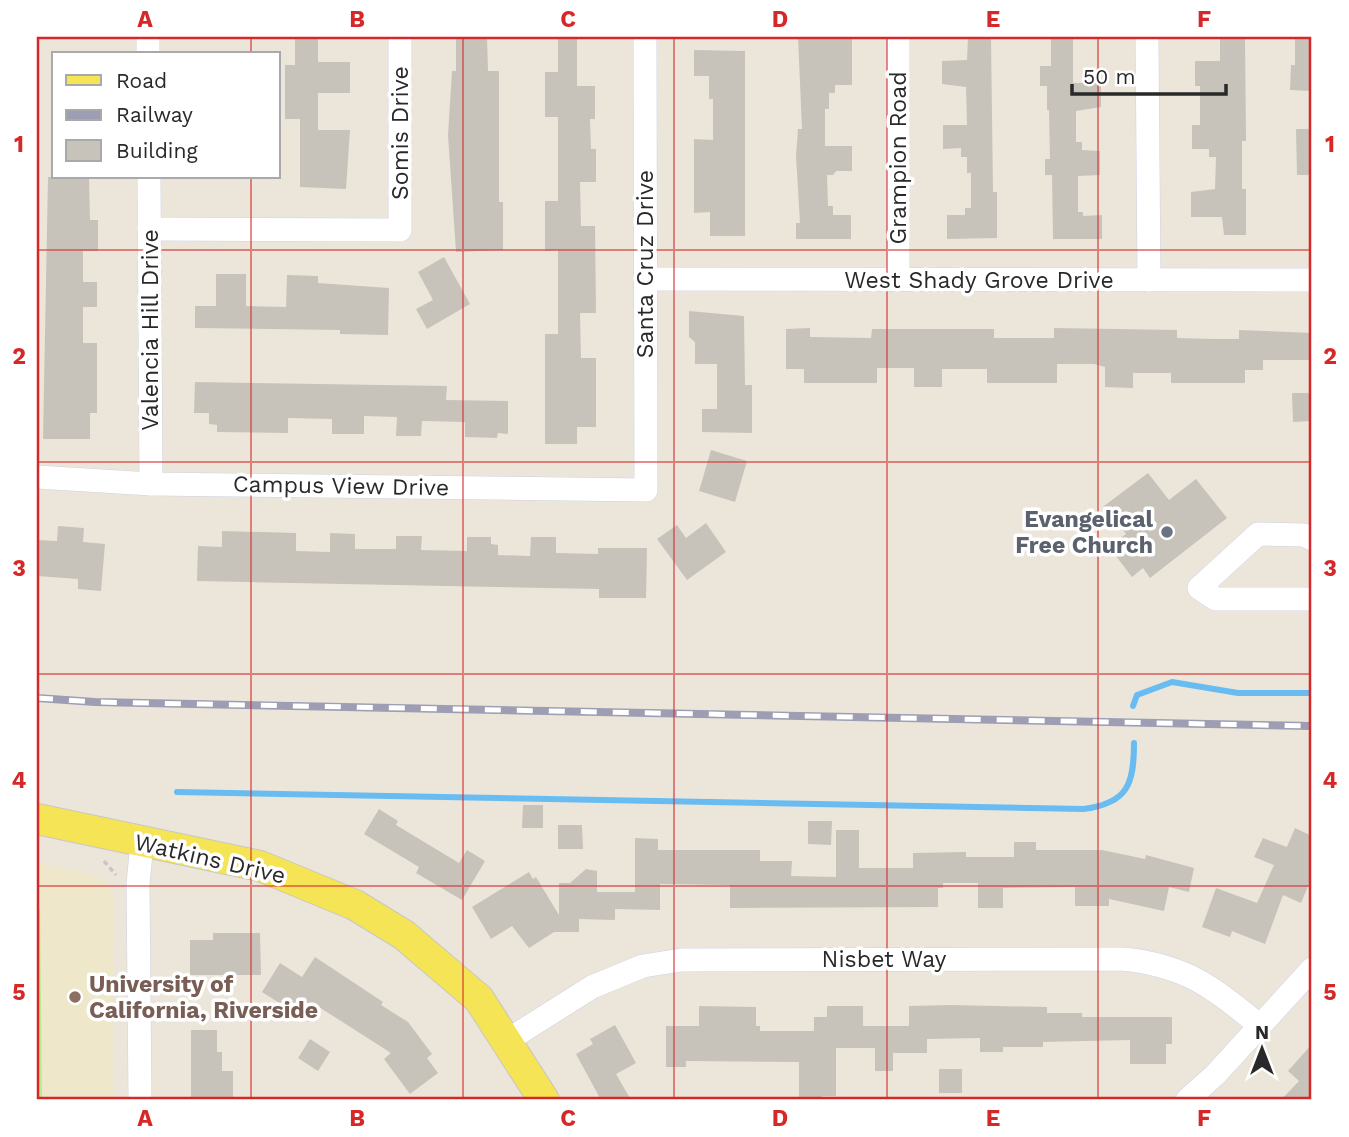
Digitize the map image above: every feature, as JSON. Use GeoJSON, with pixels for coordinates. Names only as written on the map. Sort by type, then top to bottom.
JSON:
{"type":"FeatureCollection","features":[{"type":"Feature","properties":{"kind":"main road","name":"Watkins Drive"},"geometry":{"type":"LineString","coordinates":[[37,819],[260,866],[355,905],[404,935],[479,999],[508,1040],[544,1100]]}},
{"type":"Feature","properties":{"kind":"street","name":"Somis Drive"},"geometry":{"type":"LineString","coordinates":[[149,229],[400,230],[400,37]]}},
{"type":"Feature","properties":{"kind":"street","name":"Santa Cruz Drive"},"geometry":{"type":"LineString","coordinates":[[645,37],[646,491]]}},
{"type":"Feature","properties":{"kind":"street","name":"Grampion Road"},"geometry":{"type":"LineString","coordinates":[[898,37],[898,279]]}},
{"type":"Feature","properties":{"kind":"street"},"geometry":{"type":"LineString","coordinates":[[1147,37],[1149,280]]}},
{"type":"Feature","properties":{"kind":"street","name":"Valencia Hill Drive"},"geometry":{"type":"LineString","coordinates":[[149,178],[151,484]]}},
{"type":"Feature","properties":{"kind":"street","name":"West Shady Grove Drive"},"geometry":{"type":"LineString","coordinates":[[645,279],[1312,280]]}},
{"type":"Feature","properties":{"kind":"street","name":"Campus View Drive"},"geometry":{"type":"LineString","coordinates":[[37,477],[151,484],[646,491]]}},
{"type":"Feature","properties":{"kind":"street"},"geometry":{"type":"LineString","coordinates":[[1312,539],[1304,535],[1258,534],[1199,588],[1216,599],[1312,599]]}},
{"type":"Feature","properties":{"kind":"street"},"geometry":{"type":"LineString","coordinates":[[140,1100],[138,884],[142,843]]}},
{"type":"Feature","properties":{"kind":"street","name":"Nisbet Way"},"geometry":{"type":"LineString","coordinates":[[508,1040],[592,987],[643,967],[713,959],[1151,962],[1175,968],[1203,981],[1260,1026]]}},
{"type":"Feature","properties":{"kind":"street"},"geometry":{"type":"LineString","coordinates":[[1187,1100],[1216,1075],[1312,969]]}},
{"type":"Feature","properties":{"kind":"path"},"geometry":{"type":"LineString","coordinates":[[96,859],[108,861],[118,878]]}},
{"type":"Feature","properties":{"kind":"shaded area","name":"University of California, Riverside"},"geometry":{"type":"Polygon","coordinates":[[[37,863],[93,875],[105,881],[113,894],[113,1100],[37,1100],[37,863]]]}},
{"type":"Feature","properties":{"kind":"green space"},"geometry":{"type":"Polygon","coordinates":[[[37,909],[40,909],[42,1100],[37,1100],[37,909]]]}},
{"type":"Feature","properties":{"kind":"building"},"geometry":{"type":"Polygon","coordinates":[[[295,37],[318,37],[318,62],[350,62],[350,93],[318,93],[318,130],[350,130],[346,189],[300,187],[300,119],[285,119],[285,65],[295,65],[295,37]]]}},
{"type":"Feature","properties":{"kind":"building"},"geometry":{"type":"Polygon","coordinates":[[[456,37],[487,37],[488,71],[499,71],[499,202],[503,202],[503,250],[456,252],[448,135],[452,71],[456,71],[456,37]]]}},
{"type":"Feature","properties":{"kind":"building"},"geometry":{"type":"Polygon","coordinates":[[[558,37],[577,37],[577,86],[595,86],[595,119],[590,119],[591,149],[596,149],[596,182],[580,182],[581,226],[595,226],[596,313],[580,313],[581,358],[596,358],[596,427],[577,427],[577,444],[545,444],[545,334],[558,334],[558,250],[545,251],[545,201],[558,201],[558,117],[545,117],[545,72],[558,72],[558,37]]]}},
{"type":"Feature","properties":{"kind":"building"},"geometry":{"type":"Polygon","coordinates":[[[798,37],[852,37],[852,85],[835,85],[835,93],[829,93],[829,109],[825,109],[825,146],[852,146],[852,171],[836,171],[833,175],[827,175],[828,206],[833,206],[833,215],[851,215],[851,239],[796,239],[796,223],[800,223],[796,156],[798,129],[802,129],[798,37]]]}},
{"type":"Feature","properties":{"kind":"building"},"geometry":{"type":"Polygon","coordinates":[[[968,37],[991,37],[993,192],[997,192],[997,238],[947,239],[947,215],[965,215],[965,208],[971,208],[971,173],[967,173],[967,157],[961,157],[961,148],[943,149],[943,125],[967,125],[966,87],[942,84],[942,61],[967,60],[968,37]]]}},
{"type":"Feature","properties":{"kind":"building"},"geometry":{"type":"Polygon","coordinates":[[[1051,37],[1073,37],[1073,83],[1101,83],[1101,107],[1076,111],[1076,142],[1082,142],[1082,150],[1100,151],[1100,175],[1078,176],[1078,212],[1083,212],[1083,216],[1102,215],[1102,239],[1053,239],[1052,175],[1045,175],[1045,159],[1050,159],[1047,86],[1040,86],[1040,66],[1051,66],[1051,37]]]}},
{"type":"Feature","properties":{"kind":"building"},"geometry":{"type":"Polygon","coordinates":[[[1220,37],[1245,37],[1246,141],[1242,141],[1242,189],[1246,189],[1246,235],[1224,235],[1222,217],[1191,217],[1191,192],[1215,189],[1216,157],[1209,157],[1209,149],[1192,149],[1192,125],[1200,125],[1200,86],[1195,86],[1195,61],[1220,61],[1220,37]]]}},
{"type":"Feature","properties":{"kind":"building"},"geometry":{"type":"Polygon","coordinates":[[[1295,37],[1312,37],[1312,91],[1290,90],[1291,65],[1295,65],[1295,37]]]}},
{"type":"Feature","properties":{"kind":"building"},"geometry":{"type":"Polygon","coordinates":[[[694,50],[745,51],[745,236],[710,236],[710,212],[694,213],[694,139],[713,140],[713,99],[709,99],[709,76],[694,76],[694,50]]]}},
{"type":"Feature","properties":{"kind":"building"},"geometry":{"type":"Polygon","coordinates":[[[1296,129],[1312,129],[1312,175],[1297,175],[1296,129]]]}},
{"type":"Feature","properties":{"kind":"building"},"geometry":{"type":"Polygon","coordinates":[[[48,177],[89,178],[90,220],[98,220],[98,251],[83,251],[83,282],[97,282],[97,307],[83,307],[83,343],[97,343],[97,413],[90,413],[90,439],[43,439],[48,177]]]}},
{"type":"Feature","properties":{"kind":"building"},"geometry":{"type":"Polygon","coordinates":[[[444,257],[470,304],[427,329],[416,309],[433,300],[418,272],[444,257]]]}},
{"type":"Feature","properties":{"kind":"building"},"geometry":{"type":"Polygon","coordinates":[[[216,274],[246,274],[246,306],[286,307],[287,275],[318,276],[318,283],[389,288],[388,335],[340,334],[340,330],[195,328],[195,306],[216,306],[216,274]]]}},
{"type":"Feature","properties":{"kind":"building"},"geometry":{"type":"Polygon","coordinates":[[[689,311],[744,316],[745,385],[752,385],[752,433],[702,432],[702,409],[717,409],[717,364],[695,364],[695,342],[689,337],[689,311]]]}},
{"type":"Feature","properties":{"kind":"building"},"geometry":{"type":"Polygon","coordinates":[[[810,328],[810,337],[871,338],[872,329],[994,329],[994,338],[1054,338],[1054,328],[1177,330],[1177,338],[1214,339],[1239,339],[1239,330],[1312,333],[1312,360],[1263,360],[1263,370],[1245,370],[1245,383],[1171,383],[1171,373],[1133,373],[1133,388],[1105,387],[1105,367],[1094,364],[1057,364],[1057,383],[987,383],[987,369],[942,369],[942,387],[914,387],[914,368],[877,368],[877,383],[804,383],[804,369],[786,369],[786,329],[810,328]]]}},
{"type":"Feature","properties":{"kind":"building"},"geometry":{"type":"Polygon","coordinates":[[[195,382],[447,386],[446,400],[508,401],[508,434],[498,433],[497,438],[465,437],[465,422],[422,421],[421,436],[396,436],[397,417],[364,416],[364,434],[332,434],[332,419],[288,418],[288,433],[217,432],[217,425],[209,424],[209,413],[194,413],[195,382]]]}},
{"type":"Feature","properties":{"kind":"building"},"geometry":{"type":"Polygon","coordinates":[[[1292,393],[1312,393],[1312,421],[1293,422],[1292,393]]]}},
{"type":"Feature","properties":{"kind":"building"},"geometry":{"type":"Polygon","coordinates":[[[711,450],[747,461],[735,502],[699,491],[711,450]]]}},
{"type":"Feature","properties":{"kind":"building"},"geometry":{"type":"Polygon","coordinates":[[[1148,473],[1169,500],[1196,479],[1227,518],[1150,578],[1143,568],[1132,577],[1109,547],[1126,534],[1104,506],[1148,473]]]}},
{"type":"Feature","properties":{"kind":"building"},"geometry":{"type":"Polygon","coordinates":[[[706,523],[726,552],[687,580],[657,539],[677,525],[686,538],[706,523]]]}},
{"type":"Feature","properties":{"kind":"building"},"geometry":{"type":"Polygon","coordinates":[[[58,526],[84,528],[83,542],[105,544],[101,591],[78,589],[78,579],[37,576],[37,540],[57,541],[58,526]]]}},
{"type":"Feature","properties":{"kind":"building"},"geometry":{"type":"Polygon","coordinates":[[[222,531],[296,533],[296,551],[330,552],[330,533],[355,534],[355,549],[396,549],[396,536],[422,536],[421,550],[467,551],[467,537],[491,537],[491,544],[498,545],[498,555],[530,556],[531,537],[556,537],[556,553],[598,554],[598,548],[647,548],[646,598],[599,598],[599,589],[197,581],[198,546],[222,547],[222,531]]]}},
{"type":"Feature","properties":{"kind":"building"},"geometry":{"type":"Polygon","coordinates":[[[523,805],[543,805],[543,828],[522,828],[523,805]]]}},
{"type":"Feature","properties":{"kind":"building"},"geometry":{"type":"Polygon","coordinates":[[[379,809],[398,821],[396,825],[459,863],[467,850],[485,861],[462,900],[416,873],[419,867],[364,834],[379,809]]]}},
{"type":"Feature","properties":{"kind":"building"},"geometry":{"type":"Polygon","coordinates":[[[808,821],[832,821],[831,845],[808,844],[808,821]]]}},
{"type":"Feature","properties":{"kind":"building"},"geometry":{"type":"Polygon","coordinates":[[[558,825],[582,825],[583,849],[558,849],[558,825]]]}},
{"type":"Feature","properties":{"kind":"building"},"geometry":{"type":"Polygon","coordinates":[[[1295,828],[1312,836],[1312,877],[1301,903],[1283,895],[1265,944],[1232,931],[1230,937],[1202,927],[1216,888],[1257,903],[1274,865],[1254,857],[1263,838],[1287,847],[1295,828]]]}},
{"type":"Feature","properties":{"kind":"building"},"geometry":{"type":"Polygon","coordinates":[[[836,830],[859,830],[859,868],[913,868],[913,853],[966,852],[966,857],[1014,857],[1014,842],[1036,842],[1036,850],[1102,850],[1145,859],[1146,855],[1194,868],[1189,892],[1169,887],[1164,911],[1109,899],[1109,906],[1075,906],[1075,887],[1003,888],[1003,908],[978,908],[978,883],[943,883],[943,888],[938,888],[938,907],[730,908],[730,885],[660,884],[660,910],[615,909],[615,920],[579,919],[579,932],[554,932],[529,948],[512,926],[491,939],[472,907],[529,872],[533,879],[536,877],[559,915],[559,883],[570,883],[586,869],[597,871],[597,892],[635,892],[635,838],[658,839],[658,850],[760,850],[760,861],[792,861],[791,876],[836,877],[836,830]]]}},
{"type":"Feature","properties":{"kind":"building"},"geometry":{"type":"Polygon","coordinates":[[[213,933],[260,933],[261,975],[190,975],[190,940],[213,940],[213,933]]]}},
{"type":"Feature","properties":{"kind":"building"},"geometry":{"type":"Polygon","coordinates":[[[315,957],[408,1022],[432,1054],[427,1058],[438,1073],[410,1094],[384,1059],[391,1053],[319,1007],[309,1022],[262,992],[280,963],[302,977],[315,957]]]}},
{"type":"Feature","properties":{"kind":"building"},"geometry":{"type":"Polygon","coordinates":[[[699,1006],[756,1007],[756,1026],[760,1026],[760,1031],[814,1031],[814,1017],[827,1017],[827,1006],[863,1006],[863,1026],[909,1026],[909,1006],[1047,1007],[1047,1013],[1082,1013],[1082,1017],[1172,1017],[1172,1044],[1166,1044],[1166,1064],[1130,1064],[1130,1040],[1043,1042],[1043,1047],[1003,1047],[1003,1052],[980,1052],[980,1038],[927,1039],[927,1053],[893,1053],[893,1071],[875,1071],[875,1048],[836,1048],[836,1096],[822,1096],[822,1100],[799,1100],[799,1062],[686,1061],[686,1067],[666,1067],[666,1026],[699,1026],[699,1006]]]}},
{"type":"Feature","properties":{"kind":"building"},"geometry":{"type":"Polygon","coordinates":[[[615,1025],[636,1063],[616,1074],[631,1100],[601,1100],[576,1054],[593,1044],[590,1039],[615,1025]]]}},
{"type":"Feature","properties":{"kind":"building"},"geometry":{"type":"Polygon","coordinates":[[[191,1030],[217,1030],[217,1052],[222,1052],[222,1071],[233,1071],[233,1098],[191,1098],[191,1030]]]}},
{"type":"Feature","properties":{"kind":"building"},"geometry":{"type":"Polygon","coordinates":[[[310,1039],[330,1052],[318,1071],[298,1058],[310,1039]]]}},
{"type":"Feature","properties":{"kind":"building"},"geometry":{"type":"Polygon","coordinates":[[[1312,1044],[1312,1100],[1281,1100],[1299,1081],[1288,1071],[1312,1044]]]}},
{"type":"Feature","properties":{"kind":"building"},"geometry":{"type":"Polygon","coordinates":[[[939,1069],[962,1069],[962,1093],[939,1093],[939,1069]]]}},
{"type":"Feature","properties":{"kind":"waterway"},"geometry":{"type":"LineString","coordinates":[[1133,706],[1137,695],[1172,682],[1238,693],[1312,693]]}},
{"type":"Feature","properties":{"kind":"waterway"},"geometry":{"type":"LineString","coordinates":[[177,792],[1084,809],[1110,802],[1126,789],[1132,770],[1134,743]]}},
{"type":"Feature","properties":{"kind":"railway"},"geometry":{"type":"LineString","coordinates":[[37,698],[95,702],[1312,726]]}},
{"type":"Feature","properties":{"kind":"place","name":"Evangelical Free Church"},"geometry":{"type":"Point","coordinates":[1167,532]}},
{"type":"Feature","properties":{"kind":"place","name":"University of California, Riverside"},"geometry":{"type":"Point","coordinates":[75,997]}}]}
